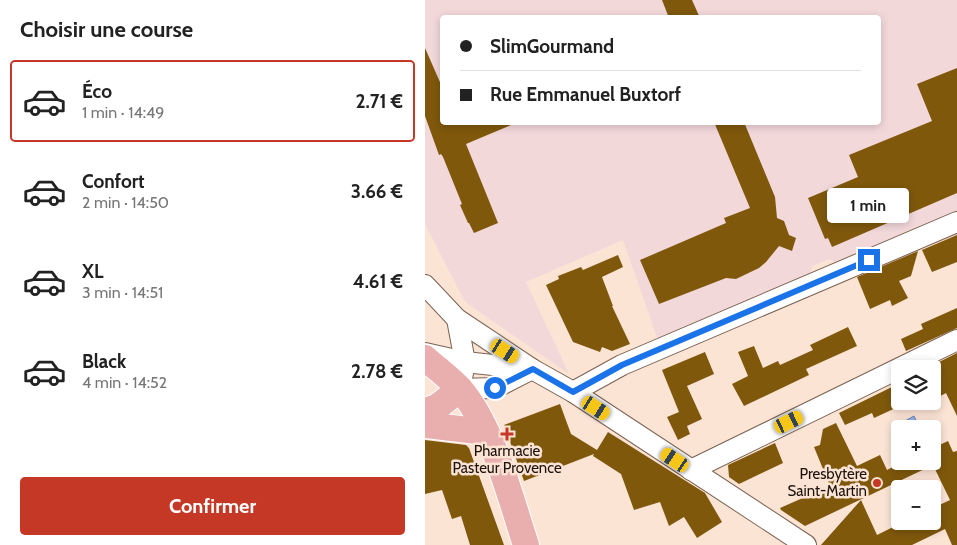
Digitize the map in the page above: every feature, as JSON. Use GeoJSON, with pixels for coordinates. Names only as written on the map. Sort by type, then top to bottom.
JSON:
{"type":"FeatureCollection","features":[{"type":"Feature","properties":{"kind":"main road"},"geometry":{"type":"LineString","coordinates":[[425,358],[460,389],[486,432],[498,461],[526,545]]}},
{"type":"Feature","properties":{"kind":"main road"},"geometry":{"type":"LineString","coordinates":[[425,382],[460,389]]}},
{"type":"Feature","properties":{"kind":"main road"},"geometry":{"type":"LineString","coordinates":[[425,411],[437,407],[460,389]]}},
{"type":"Feature","properties":{"kind":"main road"},"geometry":{"type":"LineString","coordinates":[[425,425],[486,432]]}},
{"type":"Feature","properties":{"kind":"street"},"geometry":{"type":"LineString","coordinates":[[573,392],[622,365],[957,222]]}},
{"type":"Feature","properties":{"kind":"street"},"geometry":{"type":"LineString","coordinates":[[425,285],[457,319],[533,369],[573,392],[806,545]]}},
{"type":"Feature","properties":{"kind":"street"},"geometry":{"type":"LineString","coordinates":[[457,319],[465,362],[460,389],[495,388],[533,369]]}},
{"type":"Feature","properties":{"kind":"street"},"geometry":{"type":"LineString","coordinates":[[691,470],[957,340]]}},
{"type":"Feature","properties":{"kind":"street"},"geometry":{"type":"LineString","coordinates":[[425,353],[465,362],[533,369]]}},
{"type":"Feature","properties":{"kind":"shaded area"},"geometry":{"type":"Polygon","coordinates":[[[425,0],[957,0],[957,214],[839,265],[830,259],[812,266],[809,279],[659,343],[623,240],[526,282],[569,374],[465,302],[425,224],[425,0]]]}},
{"type":"Feature","properties":{"kind":"water"},"geometry":{"type":"Polygon","coordinates":[[[914,416],[916,420],[907,420],[914,416]]]}},
{"type":"Feature","properties":{"kind":"building"},"geometry":{"type":"Polygon","coordinates":[[[662,0],[692,0],[699,15],[668,15],[662,0]]]}},
{"type":"Feature","properties":{"kind":"building"},"geometry":{"type":"Polygon","coordinates":[[[425,48],[440,82],[440,125],[511,125],[466,144],[498,223],[474,233],[460,205],[462,204],[443,157],[441,154],[439,155],[425,116],[425,48]]]}},
{"type":"Feature","properties":{"kind":"building"},"geometry":{"type":"Polygon","coordinates":[[[957,68],[957,193],[832,247],[828,238],[825,239],[808,198],[858,177],[849,155],[932,121],[917,84],[957,68]]]}},
{"type":"Feature","properties":{"kind":"building"},"geometry":{"type":"Polygon","coordinates":[[[715,125],[745,125],[775,197],[777,218],[784,221],[789,235],[796,238],[792,251],[779,246],[759,268],[736,279],[726,278],[659,304],[640,260],[726,223],[724,218],[750,208],[715,125]]]}},
{"type":"Feature","properties":{"kind":"building"},"geometry":{"type":"Polygon","coordinates":[[[957,235],[957,262],[932,272],[922,250],[957,235]]]}},
{"type":"Feature","properties":{"kind":"building"},"geometry":{"type":"Polygon","coordinates":[[[918,251],[911,276],[899,281],[908,298],[892,306],[890,300],[870,309],[857,277],[918,251]]]}},
{"type":"Feature","properties":{"kind":"building"},"geometry":{"type":"Polygon","coordinates":[[[618,255],[623,267],[602,277],[612,306],[630,344],[612,351],[602,347],[600,352],[573,342],[546,285],[559,279],[558,276],[581,267],[583,270],[618,255]]]}},
{"type":"Feature","properties":{"kind":"building"},"geometry":{"type":"Polygon","coordinates":[[[957,308],[957,328],[906,351],[901,339],[923,329],[921,324],[957,308]]]}},
{"type":"Feature","properties":{"kind":"building"},"geometry":{"type":"Polygon","coordinates":[[[848,327],[857,346],[806,369],[809,375],[744,406],[732,384],[748,376],[738,352],[754,346],[763,368],[778,361],[780,365],[813,350],[810,345],[848,327]]]}},
{"type":"Feature","properties":{"kind":"building"},"geometry":{"type":"Polygon","coordinates":[[[705,352],[714,374],[687,386],[702,419],[687,426],[690,434],[678,440],[667,417],[679,412],[662,370],[705,352]]]}},
{"type":"Feature","properties":{"kind":"building"},"geometry":{"type":"Polygon","coordinates":[[[957,353],[957,416],[946,393],[941,396],[941,361],[957,353]]]}},
{"type":"Feature","properties":{"kind":"building"},"geometry":{"type":"Polygon","coordinates":[[[891,387],[891,410],[874,418],[872,413],[845,425],[839,413],[891,387]]]}},
{"type":"Feature","properties":{"kind":"building"},"geometry":{"type":"Polygon","coordinates":[[[560,404],[571,434],[597,450],[608,432],[705,493],[722,522],[697,538],[684,517],[669,526],[660,502],[634,510],[621,474],[593,456],[594,454],[524,481],[504,425],[560,404]]]}},
{"type":"Feature","properties":{"kind":"building"},"geometry":{"type":"Polygon","coordinates":[[[836,423],[857,466],[880,455],[887,470],[891,468],[891,470],[923,470],[902,480],[891,480],[891,485],[805,526],[780,508],[830,486],[814,447],[820,445],[823,429],[836,423]]]}},
{"type":"Feature","properties":{"kind":"building"},"geometry":{"type":"Polygon","coordinates":[[[425,440],[466,445],[469,448],[504,545],[470,545],[461,516],[452,519],[442,490],[425,494],[425,440]]]}},
{"type":"Feature","properties":{"kind":"building"},"geometry":{"type":"Polygon","coordinates":[[[948,441],[953,452],[957,451],[957,545],[952,545],[945,529],[912,545],[821,545],[861,500],[877,535],[891,528],[891,530],[941,530],[941,504],[950,500],[935,470],[941,470],[941,444],[948,441]]]}},
{"type":"Feature","properties":{"kind":"building"},"geometry":{"type":"Polygon","coordinates":[[[775,443],[783,463],[739,484],[729,477],[728,465],[775,443]]]}},
{"type":"Feature","properties":{"kind":"place","name":"Pharmacie Pasteur Provence"},"geometry":{"type":"Point","coordinates":[507,434]}},
{"type":"Feature","properties":{"kind":"place","name":"Presbytère Saint-Martin"},"geometry":{"type":"Point","coordinates":[877,483]}},
{"type":"Feature","properties":{"kind":"route"},"geometry":{"type":"LineString","coordinates":[[495,388],[533,369],[573,392],[622,365],[869,260]]}}]}
